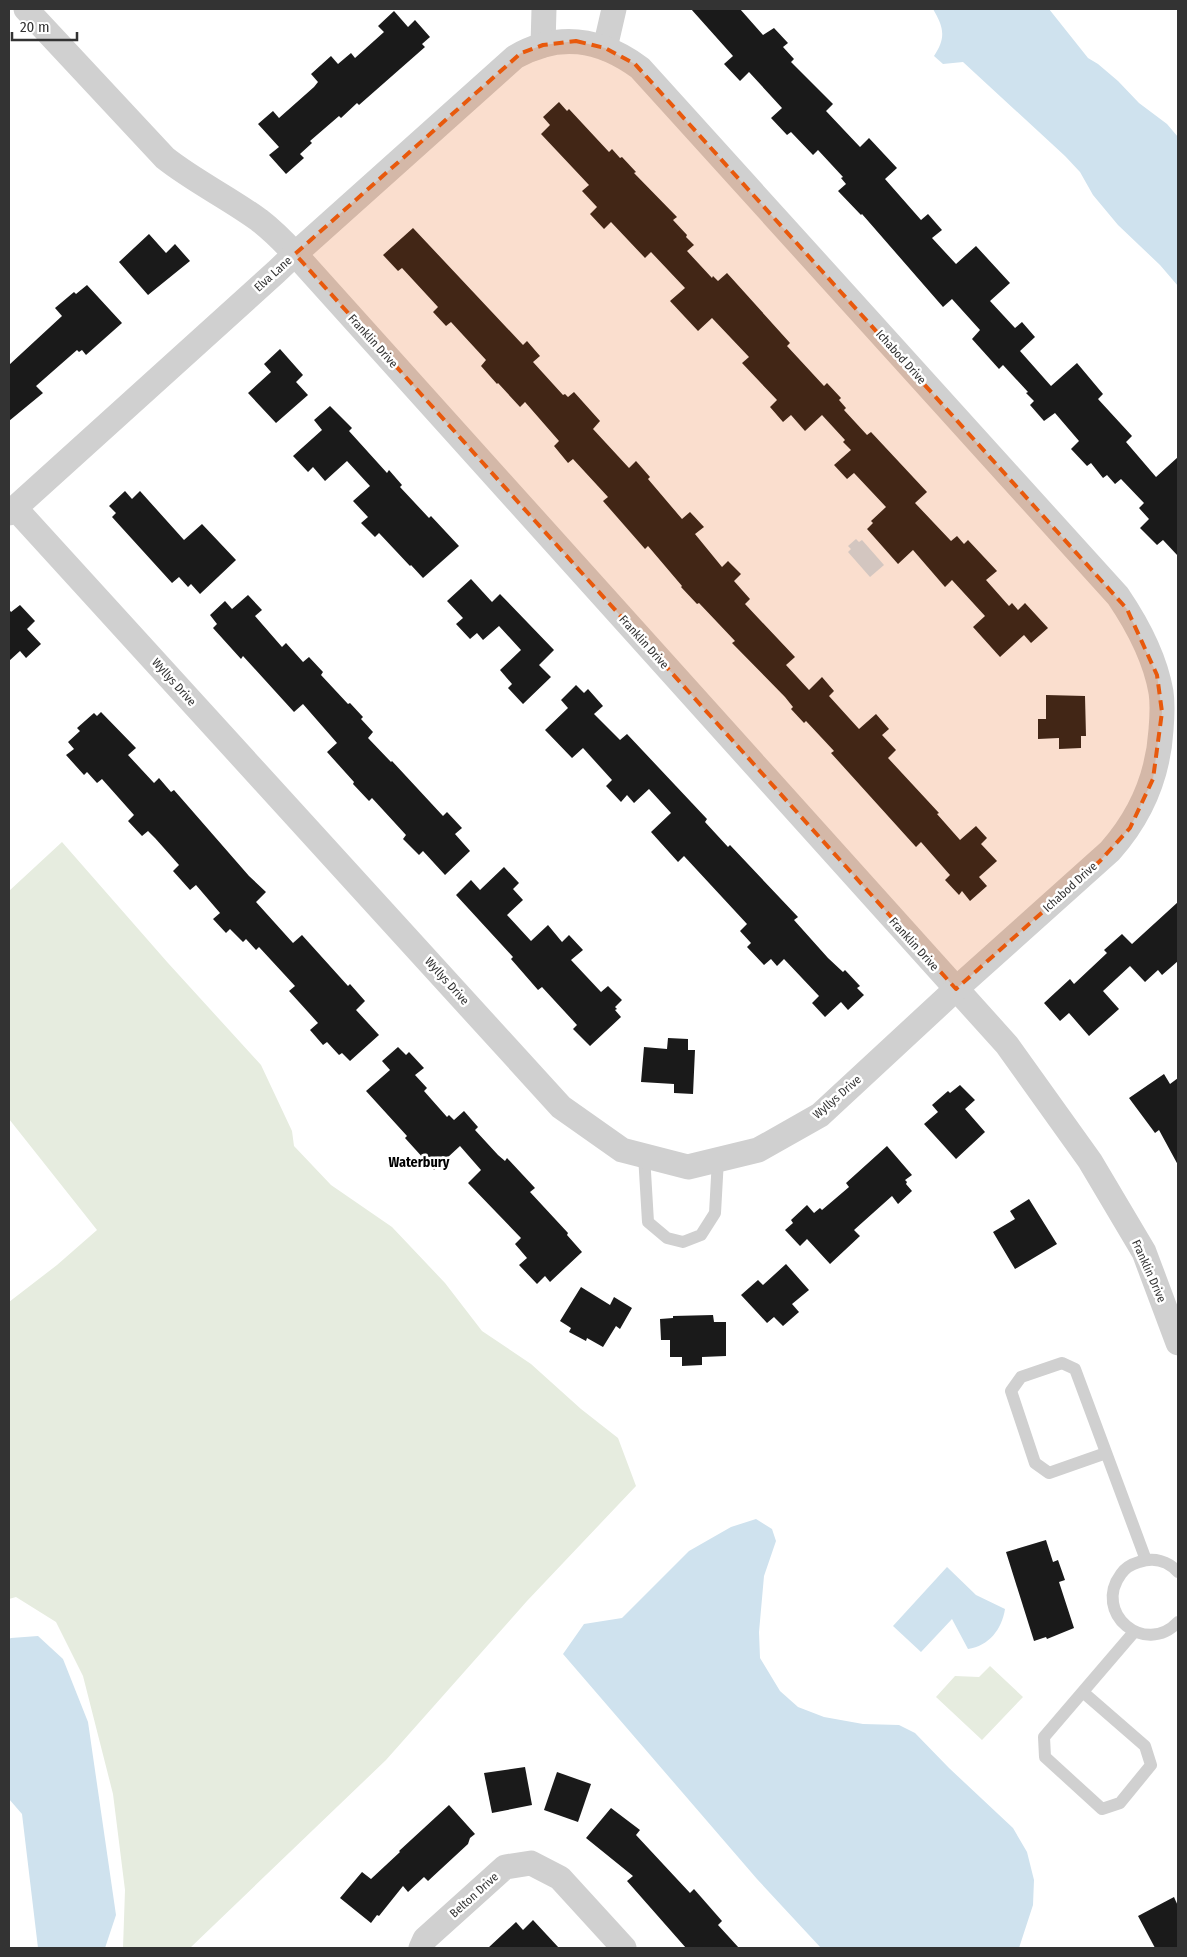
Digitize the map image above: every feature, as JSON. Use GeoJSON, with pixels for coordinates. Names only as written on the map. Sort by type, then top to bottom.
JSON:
{"type":"FeatureCollection","features":[{"type":"Feature","properties":{"kind":"street","name":"Franklin Drive"},"geometry":{"type":"LineString","coordinates":[[26,9],[165,158],[180,170],[258,219],[295,254],[1007,1045],[1090,1161],[1144,1252],[1178,1343]]}},
{"type":"Feature","properties":{"kind":"street"},"geometry":{"type":"LineString","coordinates":[[543,45],[544,9]]}},
{"type":"Feature","properties":{"kind":"street"},"geometry":{"type":"LineString","coordinates":[[605,48],[614,9]]}},
{"type":"Feature","properties":{"kind":"street","name":"Elva Lane"},"geometry":{"type":"LineString","coordinates":[[12,511],[514,57],[543,45],[559,41],[576,41],[605,48]]}},
{"type":"Feature","properties":{"kind":"street","name":"Ichabod Drive"},"geometry":{"type":"LineString","coordinates":[[605,48],[640,68],[1118,596],[1144,643],[1157,675],[1170,695],[1162,712],[1168,765],[1148,793],[1130,828],[1110,851],[956,989]]}},
{"type":"Feature","properties":{"kind":"street","name":"Wyllys Drive"},"geometry":{"type":"LineString","coordinates":[[12,511],[561,1106],[622,1150],[688,1167],[758,1150],[820,1115],[956,989]]}},
{"type":"Feature","properties":{"kind":"street","name":"Belton Drive"},"geometry":{"type":"LineString","coordinates":[[421,1948],[425,1939],[505,1867],[532,1864],[560,1878],[624,1948]]}},
{"type":"Feature","properties":{"kind":"lane"},"geometry":{"type":"LineString","coordinates":[[644,1156],[648,1222],[667,1238],[683,1242],[701,1235],[715,1213],[718,1159]]}},
{"type":"Feature","properties":{"kind":"lane"},"geometry":{"type":"LineString","coordinates":[[1106,1453],[1048,1473],[1035,1463],[1011,1391],[1021,1377],[1062,1363],[1075,1369],[1146,1560]]}},
{"type":"Feature","properties":{"kind":"lane"},"geometry":{"type":"LineString","coordinates":[[1178,1572],[1168,1564],[1157,1560],[1134,1563],[1124,1570],[1117,1580],[1113,1591],[1113,1603],[1117,1615],[1124,1625],[1134,1632],[1144,1635],[1155,1635],[1165,1632],[1178,1622]]}},
{"type":"Feature","properties":{"kind":"lane"},"geometry":{"type":"LineString","coordinates":[[1084,1693],[1146,1746],[1151,1765],[1120,1803],[1102,1809],[1045,1757],[1044,1737],[1084,1693],[1134,1632]]}},
{"type":"Feature","properties":{"kind":"highlighted area"},"geometry":{"type":"Polygon","coordinates":[[[576,41],[605,48],[635,64],[1127,609],[1157,675],[1162,712],[1153,779],[1130,828],[1100,861],[956,989],[295,254],[521,53],[543,45],[576,41]]]}},
{"type":"Feature","properties":{"kind":"shaded area"},"geometry":{"type":"Polygon","coordinates":[[[62,842],[261,1065],[292,1131],[294,1146],[331,1185],[392,1227],[445,1283],[482,1331],[531,1364],[581,1409],[618,1438],[636,1486],[527,1601],[386,1760],[190,1948],[123,1948],[125,1890],[113,1794],[83,1676],[56,1622],[16,1597],[9,1599],[9,1302],[57,1265],[97,1230],[9,1119],[9,891],[62,842]]]}},
{"type":"Feature","properties":{"kind":"shaded area"},"geometry":{"type":"Polygon","coordinates":[[[990,1666],[1023,1697],[982,1740],[936,1697],[955,1676],[979,1677],[990,1666]]]}},
{"type":"Feature","properties":{"kind":"water"},"geometry":{"type":"Polygon","coordinates":[[[933,9],[1049,9],[1088,58],[1118,81],[1139,103],[1167,124],[1178,137],[1178,286],[1160,265],[1118,225],[1093,195],[1080,172],[1065,156],[963,62],[943,64],[934,56],[941,43],[942,32],[933,9]]]}},
{"type":"Feature","properties":{"kind":"water"},"geometry":{"type":"Polygon","coordinates":[[[856,539],[859,542],[862,540],[884,565],[870,577],[848,552],[851,549],[848,546],[856,539]]]}},
{"type":"Feature","properties":{"kind":"water"},"geometry":{"type":"Polygon","coordinates":[[[756,1519],[772,1529],[776,1541],[764,1576],[759,1632],[760,1658],[780,1691],[798,1707],[824,1717],[863,1724],[899,1725],[915,1733],[1013,1828],[1027,1852],[1034,1880],[1033,1905],[1019,1948],[821,1948],[757,1879],[563,1654],[584,1624],[622,1618],[689,1551],[731,1527],[756,1519]]]}},
{"type":"Feature","properties":{"kind":"water"},"geometry":{"type":"Polygon","coordinates":[[[947,1567],[976,1595],[1005,1609],[1001,1623],[998,1630],[988,1640],[968,1649],[952,1619],[921,1652],[893,1626],[947,1567]]]}},
{"type":"Feature","properties":{"kind":"water"},"geometry":{"type":"Polygon","coordinates":[[[38,1636],[63,1659],[88,1722],[116,1915],[105,1948],[38,1948],[22,1814],[9,1799],[9,1639],[38,1636]]]}},
{"type":"Feature","properties":{"kind":"building"},"geometry":{"type":"Polygon","coordinates":[[[691,9],[740,9],[763,35],[774,28],[788,43],[783,47],[794,59],[791,62],[833,104],[826,111],[860,147],[869,138],[897,168],[885,179],[921,220],[928,214],[942,230],[932,238],[956,264],[976,246],[1010,283],[990,301],[1015,328],[1022,322],[1035,337],[1020,351],[1051,386],[1077,363],[1103,394],[1098,399],[1132,436],[1126,442],[1156,477],[1178,457],[1178,556],[1163,540],[1157,545],[1140,528],[1149,519],[1139,508],[1144,503],[1121,479],[1115,484],[1107,475],[1103,478],[1091,463],[1087,466],[1071,449],[1079,441],[1055,413],[1044,421],[1030,405],[1034,401],[1026,393],[1028,392],[1003,365],[999,369],[972,339],[980,330],[952,299],[943,307],[862,214],[838,191],[846,184],[841,178],[843,177],[818,150],[813,155],[791,132],[787,135],[771,118],[782,108],[749,72],[740,81],[724,64],[733,56],[691,9]]]}},
{"type":"Feature","properties":{"kind":"building"},"geometry":{"type":"Polygon","coordinates":[[[394,11],[408,27],[415,20],[430,37],[422,44],[425,47],[359,105],[357,103],[341,118],[339,116],[310,141],[312,143],[300,154],[304,158],[286,174],[269,155],[279,147],[258,124],[273,111],[279,118],[314,87],[318,82],[311,74],[331,56],[338,64],[351,53],[355,58],[384,32],[378,26],[394,11]]]}},
{"type":"Feature","properties":{"kind":"building"},"geometry":{"type":"Polygon","coordinates":[[[559,102],[567,111],[569,109],[609,152],[612,149],[620,158],[622,157],[636,172],[634,173],[677,217],[673,220],[694,245],[687,251],[712,278],[713,276],[718,281],[727,273],[790,343],[787,346],[824,386],[827,383],[841,398],[839,400],[846,408],[844,410],[867,435],[871,432],[927,492],[915,503],[951,541],[957,536],[964,544],[968,540],[997,571],[986,580],[1009,606],[1012,603],[1018,610],[1025,603],[1048,628],[1031,643],[1024,635],[1000,657],[973,627],[985,616],[952,580],[945,587],[913,550],[898,564],[867,529],[873,523],[871,521],[886,507],[854,473],[847,479],[834,465],[851,450],[843,442],[845,440],[822,415],[805,431],[791,415],[783,422],[770,407],[777,400],[742,363],[749,357],[712,318],[698,331],[670,301],[685,288],[651,252],[645,258],[611,222],[604,229],[590,214],[597,207],[582,191],[589,185],[541,134],[550,125],[543,117],[559,102]]]}},
{"type":"Feature","properties":{"kind":"building"},"geometry":{"type":"Polygon","coordinates":[[[413,228],[523,345],[527,341],[540,356],[533,362],[563,395],[565,394],[568,397],[574,392],[600,421],[593,429],[629,468],[636,461],[650,477],[648,479],[682,519],[690,512],[704,527],[695,534],[722,567],[728,561],[741,574],[734,581],[750,599],[745,604],[795,657],[786,665],[809,690],[822,677],[834,691],[829,696],[859,729],[876,714],[889,729],[882,735],[896,750],[888,758],[939,813],[937,814],[960,840],[976,826],[987,838],[981,844],[997,861],[979,877],[987,886],[970,901],[962,891],[959,895],[945,880],[950,875],[921,842],[916,847],[831,753],[834,751],[806,721],[804,723],[791,709],[793,707],[785,697],[732,643],[735,641],[681,587],[648,546],[645,549],[603,501],[608,497],[573,459],[568,463],[554,446],[559,441],[525,402],[520,407],[497,384],[481,366],[486,360],[451,322],[446,326],[433,312],[438,307],[402,268],[398,271],[383,255],[413,228]]]}},
{"type":"Feature","properties":{"kind":"building"},"geometry":{"type":"Polygon","coordinates":[[[149,234],[166,253],[175,244],[190,261],[148,295],[119,262],[149,234]]]}},
{"type":"Feature","properties":{"kind":"building"},"geometry":{"type":"Polygon","coordinates":[[[87,285],[122,323],[86,355],[82,350],[79,352],[77,350],[36,386],[43,393],[9,421],[9,365],[62,316],[55,308],[74,292],[76,294],[87,285]]]}},
{"type":"Feature","properties":{"kind":"building"},"geometry":{"type":"Polygon","coordinates":[[[280,349],[303,375],[296,382],[308,395],[276,423],[248,393],[271,372],[264,364],[280,349]]]}},
{"type":"Feature","properties":{"kind":"building"},"geometry":{"type":"Polygon","coordinates":[[[330,406],[352,428],[349,431],[387,473],[389,470],[402,485],[400,487],[459,546],[423,578],[379,533],[375,537],[361,523],[368,517],[353,501],[370,486],[347,461],[325,481],[313,467],[308,472],[293,456],[322,430],[314,420],[330,406]]]}},
{"type":"Feature","properties":{"kind":"building"},"geometry":{"type":"Polygon","coordinates":[[[125,491],[132,499],[140,491],[184,540],[202,524],[236,560],[200,594],[191,584],[188,587],[179,577],[172,583],[112,517],[116,513],[109,506],[125,491]]]}},
{"type":"Feature","properties":{"kind":"building"},"geometry":{"type":"Polygon","coordinates":[[[471,579],[492,602],[500,594],[554,650],[539,665],[551,677],[523,704],[508,688],[512,684],[500,670],[521,650],[499,626],[483,640],[477,633],[470,639],[456,624],[463,618],[447,601],[471,579]]]}},
{"type":"Feature","properties":{"kind":"building"},"geometry":{"type":"Polygon","coordinates":[[[248,595],[262,610],[255,616],[282,647],[286,643],[303,662],[309,657],[323,672],[321,675],[363,717],[361,719],[373,732],[368,738],[443,816],[447,812],[462,828],[455,834],[470,851],[445,875],[423,851],[419,855],[403,839],[406,835],[372,798],[369,801],[353,784],[354,782],[327,752],[337,743],[303,704],[294,712],[243,656],[241,659],[213,628],[217,624],[210,615],[225,601],[232,609],[248,595]]]}},
{"type":"Feature","properties":{"kind":"building"},"geometry":{"type":"Polygon","coordinates":[[[20,605],[35,621],[27,629],[41,644],[26,658],[20,651],[9,661],[9,609],[11,612],[20,605]]]}},
{"type":"Feature","properties":{"kind":"building"},"geometry":{"type":"Polygon","coordinates":[[[576,685],[584,693],[588,689],[603,706],[594,714],[620,740],[627,734],[707,819],[705,822],[728,847],[730,845],[798,917],[794,920],[828,958],[843,972],[845,970],[860,986],[857,988],[864,995],[848,1010],[841,1002],[825,1017],[812,1003],[819,996],[784,959],[777,966],[771,959],[764,965],[747,947],[751,943],[740,931],[747,924],[684,856],[678,862],[651,832],[671,813],[649,789],[634,803],[627,795],[621,802],[606,786],[612,780],[583,748],[572,758],[545,730],[568,708],[561,700],[576,685]]]}},
{"type":"Feature","properties":{"kind":"building"},"geometry":{"type":"Polygon","coordinates":[[[1046,695],[1085,696],[1086,736],[1081,736],[1081,748],[1059,749],[1059,738],[1038,739],[1038,719],[1046,719],[1046,695]]]}},
{"type":"Feature","properties":{"kind":"building"},"geometry":{"type":"Polygon","coordinates":[[[101,712],[136,748],[128,755],[154,783],[159,778],[171,792],[174,790],[249,876],[266,892],[256,902],[293,943],[302,935],[348,986],[350,984],[365,1001],[356,1010],[379,1035],[350,1061],[342,1053],[339,1055],[327,1042],[323,1045],[310,1030],[318,1023],[289,991],[295,986],[259,947],[256,950],[246,939],[243,942],[230,929],[226,933],[213,919],[220,913],[196,885],[190,890],[173,871],[179,865],[148,831],[142,836],[128,821],[134,815],[102,779],[97,783],[87,772],[84,775],[66,755],[74,749],[68,742],[80,731],[77,728],[94,713],[97,716],[101,712]]]}},
{"type":"Feature","properties":{"kind":"building"},"geometry":{"type":"Polygon","coordinates":[[[504,867],[519,883],[513,889],[523,900],[507,915],[531,941],[548,925],[562,942],[569,935],[583,950],[571,960],[601,992],[608,986],[622,1000],[615,1007],[617,1009],[615,1010],[621,1017],[590,1046],[573,1029],[577,1025],[542,987],[538,990],[511,959],[513,957],[456,895],[471,880],[480,890],[504,867]]]}},
{"type":"Feature","properties":{"kind":"building"},"geometry":{"type":"Polygon","coordinates":[[[1178,902],[1178,961],[1162,975],[1158,970],[1145,982],[1130,966],[1103,991],[1119,1009],[1089,1036],[1069,1013],[1060,1021],[1044,1003],[1070,979],[1074,984],[1107,953],[1104,950],[1122,934],[1132,944],[1178,902]]]}},
{"type":"Feature","properties":{"kind":"building"},"geometry":{"type":"Polygon","coordinates":[[[668,1038],[688,1039],[688,1050],[695,1050],[693,1094],[674,1093],[674,1084],[641,1082],[644,1047],[667,1049],[668,1038]]]}},
{"type":"Feature","properties":{"kind":"building"},"geometry":{"type":"Polygon","coordinates":[[[398,1047],[406,1055],[409,1052],[424,1068],[415,1075],[427,1088],[424,1091],[447,1117],[449,1115],[454,1120],[464,1111],[478,1127],[475,1130],[498,1155],[505,1161],[507,1158],[535,1188],[530,1192],[568,1233],[567,1235],[582,1252],[550,1282],[545,1276],[537,1284],[519,1265],[527,1258],[515,1244],[521,1238],[468,1183],[481,1170],[460,1146],[434,1170],[405,1138],[407,1136],[366,1091],[390,1070],[382,1061],[398,1047]]]}},
{"type":"Feature","properties":{"kind":"building"},"geometry":{"type":"Polygon","coordinates":[[[1164,1074],[1170,1084],[1178,1078],[1178,1165],[1159,1130],[1155,1133],[1129,1098],[1164,1074]]]}},
{"type":"Feature","properties":{"kind":"building"},"geometry":{"type":"Polygon","coordinates":[[[960,1085],[975,1100],[965,1109],[985,1132],[956,1159],[924,1124],[938,1112],[932,1105],[948,1091],[950,1093],[960,1085]]]}},
{"type":"Feature","properties":{"kind":"building"},"geometry":{"type":"Polygon","coordinates":[[[887,1146],[912,1175],[905,1180],[912,1191],[898,1204],[892,1196],[854,1230],[860,1236],[830,1264],[807,1239],[800,1246],[785,1230],[793,1223],[791,1220],[807,1205],[814,1213],[820,1208],[822,1210],[849,1187],[846,1183],[887,1146]]]}},
{"type":"Feature","properties":{"kind":"building"},"geometry":{"type":"Polygon","coordinates":[[[1029,1199],[1057,1244],[1015,1269],[993,1232],[1015,1219],[1010,1211],[1029,1199]]]}},
{"type":"Feature","properties":{"kind":"building"},"geometry":{"type":"Polygon","coordinates":[[[786,1264],[809,1290],[792,1304],[799,1312],[783,1326],[774,1317],[767,1323],[741,1295],[758,1280],[763,1285],[786,1264]]]}},
{"type":"Feature","properties":{"kind":"building"},"geometry":{"type":"Polygon","coordinates":[[[581,1287],[610,1305],[614,1297],[632,1308],[620,1329],[616,1326],[603,1347],[587,1338],[586,1341],[569,1332],[571,1328],[560,1321],[581,1287]]]}},
{"type":"Feature","properties":{"kind":"building"},"geometry":{"type":"Polygon","coordinates":[[[713,1315],[714,1322],[726,1322],[726,1356],[702,1357],[702,1365],[682,1366],[682,1357],[670,1357],[670,1340],[661,1340],[660,1319],[673,1318],[673,1316],[713,1315]]]}},
{"type":"Feature","properties":{"kind":"building"},"geometry":{"type":"Polygon","coordinates":[[[1046,1540],[1053,1562],[1058,1560],[1065,1580],[1059,1582],[1074,1628],[1047,1639],[1046,1637],[1034,1641],[1006,1552],[1046,1540]]]}},
{"type":"Feature","properties":{"kind":"building"},"geometry":{"type":"Polygon","coordinates":[[[525,1767],[532,1805],[492,1813],[484,1773],[525,1767]]]}},
{"type":"Feature","properties":{"kind":"building"},"geometry":{"type":"Polygon","coordinates":[[[557,1772],[591,1784],[578,1822],[544,1810],[557,1772]]]}},
{"type":"Feature","properties":{"kind":"building"},"geometry":{"type":"Polygon","coordinates":[[[449,1805],[475,1834],[470,1838],[468,1844],[428,1881],[424,1877],[408,1892],[403,1886],[371,1923],[340,1898],[362,1872],[371,1879],[449,1805]]]}},
{"type":"Feature","properties":{"kind":"building"},"geometry":{"type":"Polygon","coordinates":[[[611,1808],[640,1830],[636,1835],[690,1893],[694,1889],[722,1921],[718,1925],[739,1948],[686,1948],[627,1881],[633,1876],[586,1838],[611,1808]]]}},
{"type":"Feature","properties":{"kind":"building"},"geometry":{"type":"Polygon","coordinates":[[[1174,1897],[1178,1906],[1178,1948],[1155,1948],[1138,1916],[1174,1897]]]}},
{"type":"Feature","properties":{"kind":"building"},"geometry":{"type":"Polygon","coordinates":[[[533,1920],[559,1948],[488,1948],[516,1922],[523,1930],[533,1920]]]}},
{"type":"Feature","properties":{"kind":"district","name":"Waterbury"},"geometry":{"type":"Point","coordinates":[419,1162]}}]}
